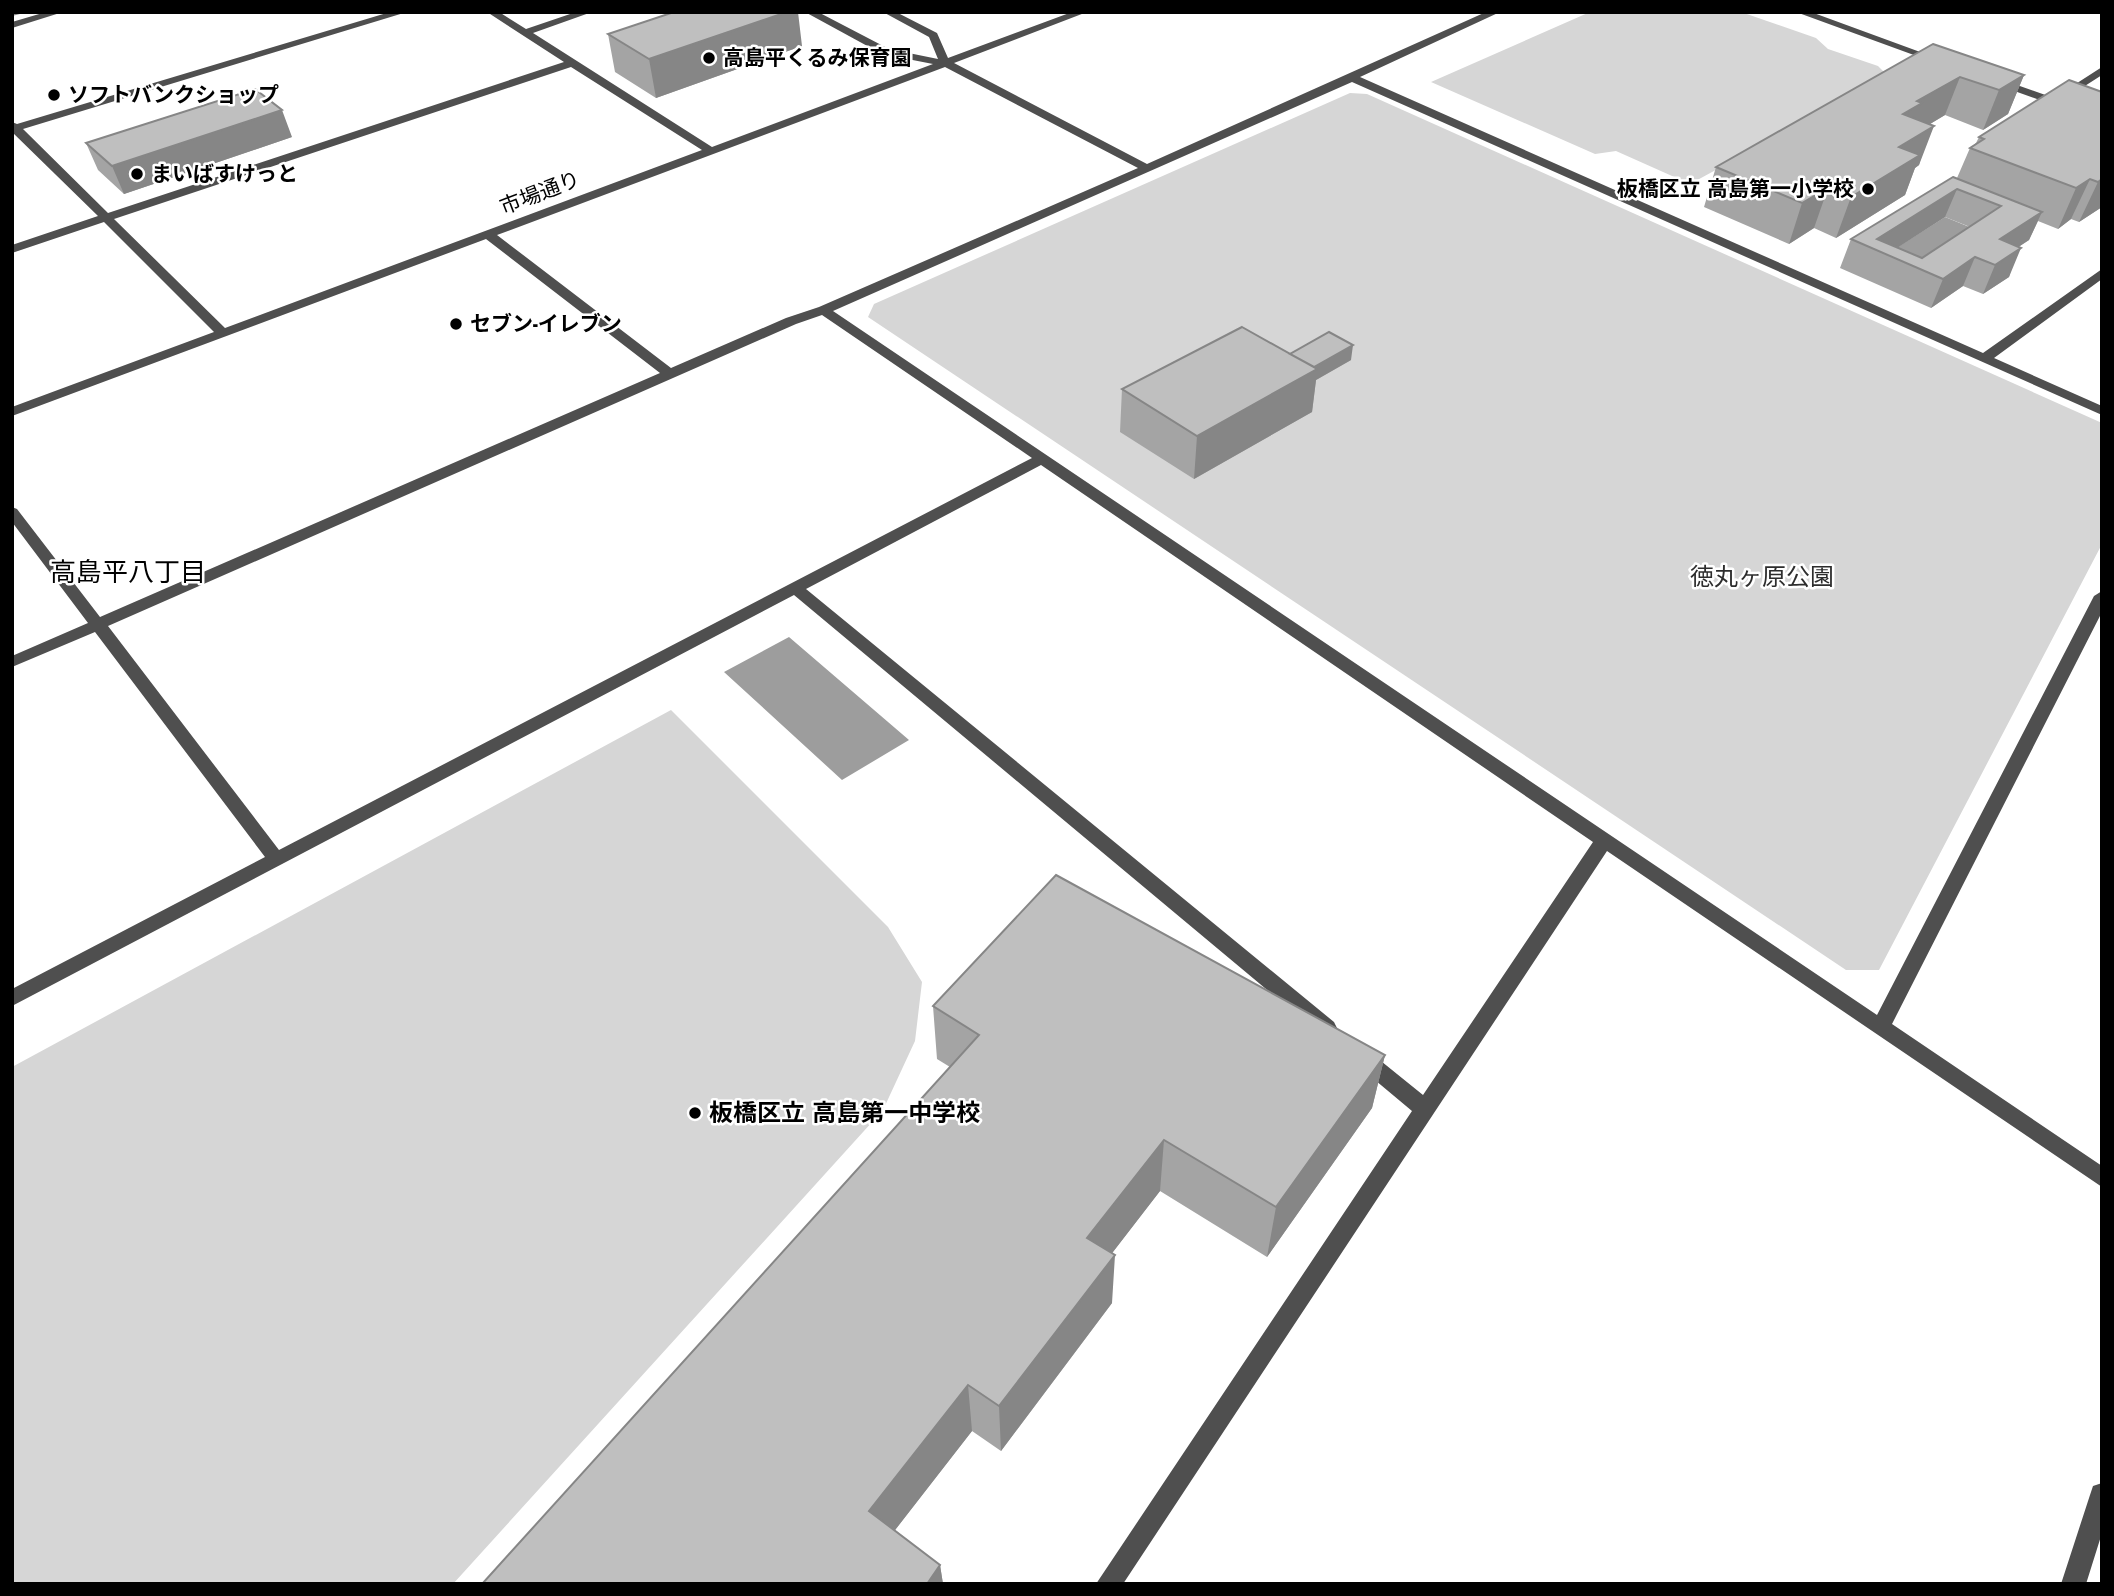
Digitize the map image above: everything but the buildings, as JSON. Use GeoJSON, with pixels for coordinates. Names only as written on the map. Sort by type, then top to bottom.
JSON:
{"type":"FeatureCollection","features":[{"type":"Feature","properties":{"kind":"street"},"geometry":{"type":"LineString","coordinates":[[12,25],[58,12]]}},
{"type":"Feature","properties":{"kind":"street"},"geometry":{"type":"LineString","coordinates":[[224,334],[13,127],[402,12]]}},
{"type":"Feature","properties":{"kind":"street"},"geometry":{"type":"LineString","coordinates":[[492,12],[711,151]]}},
{"type":"Feature","properties":{"kind":"street"},"geometry":{"type":"LineString","coordinates":[[524,33],[587,12]]}},
{"type":"Feature","properties":{"kind":"street"},"geometry":{"type":"LineString","coordinates":[[810,12],[887,52],[945,63],[1147,169]]}},
{"type":"Feature","properties":{"kind":"street"},"geometry":{"type":"LineString","coordinates":[[888,12],[933,35],[945,63]]}},
{"type":"Feature","properties":{"kind":"street","name":"市場通り"},"geometry":{"type":"LineString","coordinates":[[12,412],[1082,12]]}},
{"type":"Feature","properties":{"kind":"street"},"geometry":{"type":"LineString","coordinates":[[12,662],[790,321],[824,310],[1147,169],[1494,12]]}},
{"type":"Feature","properties":{"kind":"street"},"geometry":{"type":"LineString","coordinates":[[1801,12],[1953,66]]}},
{"type":"Feature","properties":{"kind":"street"},"geometry":{"type":"LineString","coordinates":[[1827,21],[1845,12]]}},
{"type":"Feature","properties":{"kind":"street"},"geometry":{"type":"LineString","coordinates":[[12,249],[571,63]]}},
{"type":"Feature","properties":{"kind":"street"},"geometry":{"type":"LineString","coordinates":[[2053,102],[2102,70]]}},
{"type":"Feature","properties":{"kind":"street"},"geometry":{"type":"LineString","coordinates":[[1352,78],[2102,411]]}},
{"type":"Feature","properties":{"kind":"street"},"geometry":{"type":"LineString","coordinates":[[1990,79],[2102,119]]}},
{"type":"Feature","properties":{"kind":"street"},"geometry":{"type":"LineString","coordinates":[[489,235],[670,374]]}},
{"type":"Feature","properties":{"kind":"street"},"geometry":{"type":"LineString","coordinates":[[1984,359],[2102,273]]}},
{"type":"Feature","properties":{"kind":"street"},"geometry":{"type":"LineString","coordinates":[[824,310],[2102,1178]]}},
{"type":"Feature","properties":{"kind":"street"},"geometry":{"type":"LineString","coordinates":[[12,998],[1043,458]]}},
{"type":"Feature","properties":{"kind":"street"},"geometry":{"type":"LineString","coordinates":[[12,512],[277,860]]}},
{"type":"Feature","properties":{"kind":"street"},"geometry":{"type":"LineString","coordinates":[[794,588],[1426,1110]]}},
{"type":"Feature","properties":{"kind":"street"},"geometry":{"type":"LineString","coordinates":[[1881,1026],[2102,596]]}},
{"type":"Feature","properties":{"kind":"street"},"geometry":{"type":"LineString","coordinates":[[1108,1584],[1605,839]]}},
{"type":"Feature","properties":{"kind":"street"},"geometry":{"type":"LineString","coordinates":[[2073,1584],[2102,1495]]}},
{"type":"Feature","properties":{"kind":"green space"},"geometry":{"type":"Polygon","coordinates":[[[1590,12],[1741,12],[1816,38],[1828,49],[1878,66],[1888,76],[1690,184],[1616,151],[1595,154],[1431,82],[1590,12]]]}},
{"type":"Feature","properties":{"kind":"green space","name":"徳丸ヶ原公園"},"geometry":{"type":"Polygon","coordinates":[[[1350,93],[1367,94],[2102,423],[2102,544],[1879,970],[1846,970],[868,317],[874,304],[1350,93]]]}},
{"type":"Feature","properties":{"kind":"green space"},"geometry":{"type":"Polygon","coordinates":[[[671,710],[888,927],[922,982],[915,1041],[883,1110],[453,1584],[12,1584],[12,1067],[671,710]]]}},
{"type":"Feature","properties":{"kind":"shaded area"},"geometry":{"type":"Polygon","coordinates":[[[1945,217],[1989,235],[1911,287],[1866,267],[1945,217]]]}},
{"type":"Feature","properties":{"kind":"shaded area"},"geometry":{"type":"Polygon","coordinates":[[[789,637],[909,740],[842,780],[724,672],[789,637]]]}},
{"type":"Feature","properties":{"kind":"place","name":"高島平くるみ保育園"},"geometry":{"type":"Point","coordinates":[709,58]}},
{"type":"Feature","properties":{"kind":"place","name":"ソフトバンクショップ"},"geometry":{"type":"Point","coordinates":[54,95]}},
{"type":"Feature","properties":{"kind":"place","name":"まいばすけっと"},"geometry":{"type":"Point","coordinates":[137,174]}},
{"type":"Feature","properties":{"kind":"place","name":"板橋区立 高島第一小学校"},"geometry":{"type":"Point","coordinates":[1868,189]}},
{"type":"Feature","properties":{"kind":"place","name":"セブン-イレブン"},"geometry":{"type":"Point","coordinates":[456,324]}},
{"type":"Feature","properties":{"kind":"place","name":"板橋区立 高島第一中学校"},"geometry":{"type":"Point","coordinates":[695,1113]}},
{"type":"Feature","properties":{"kind":"district","name":"高島平八丁目"},"geometry":{"type":"Point","coordinates":[128,572]}}]}
